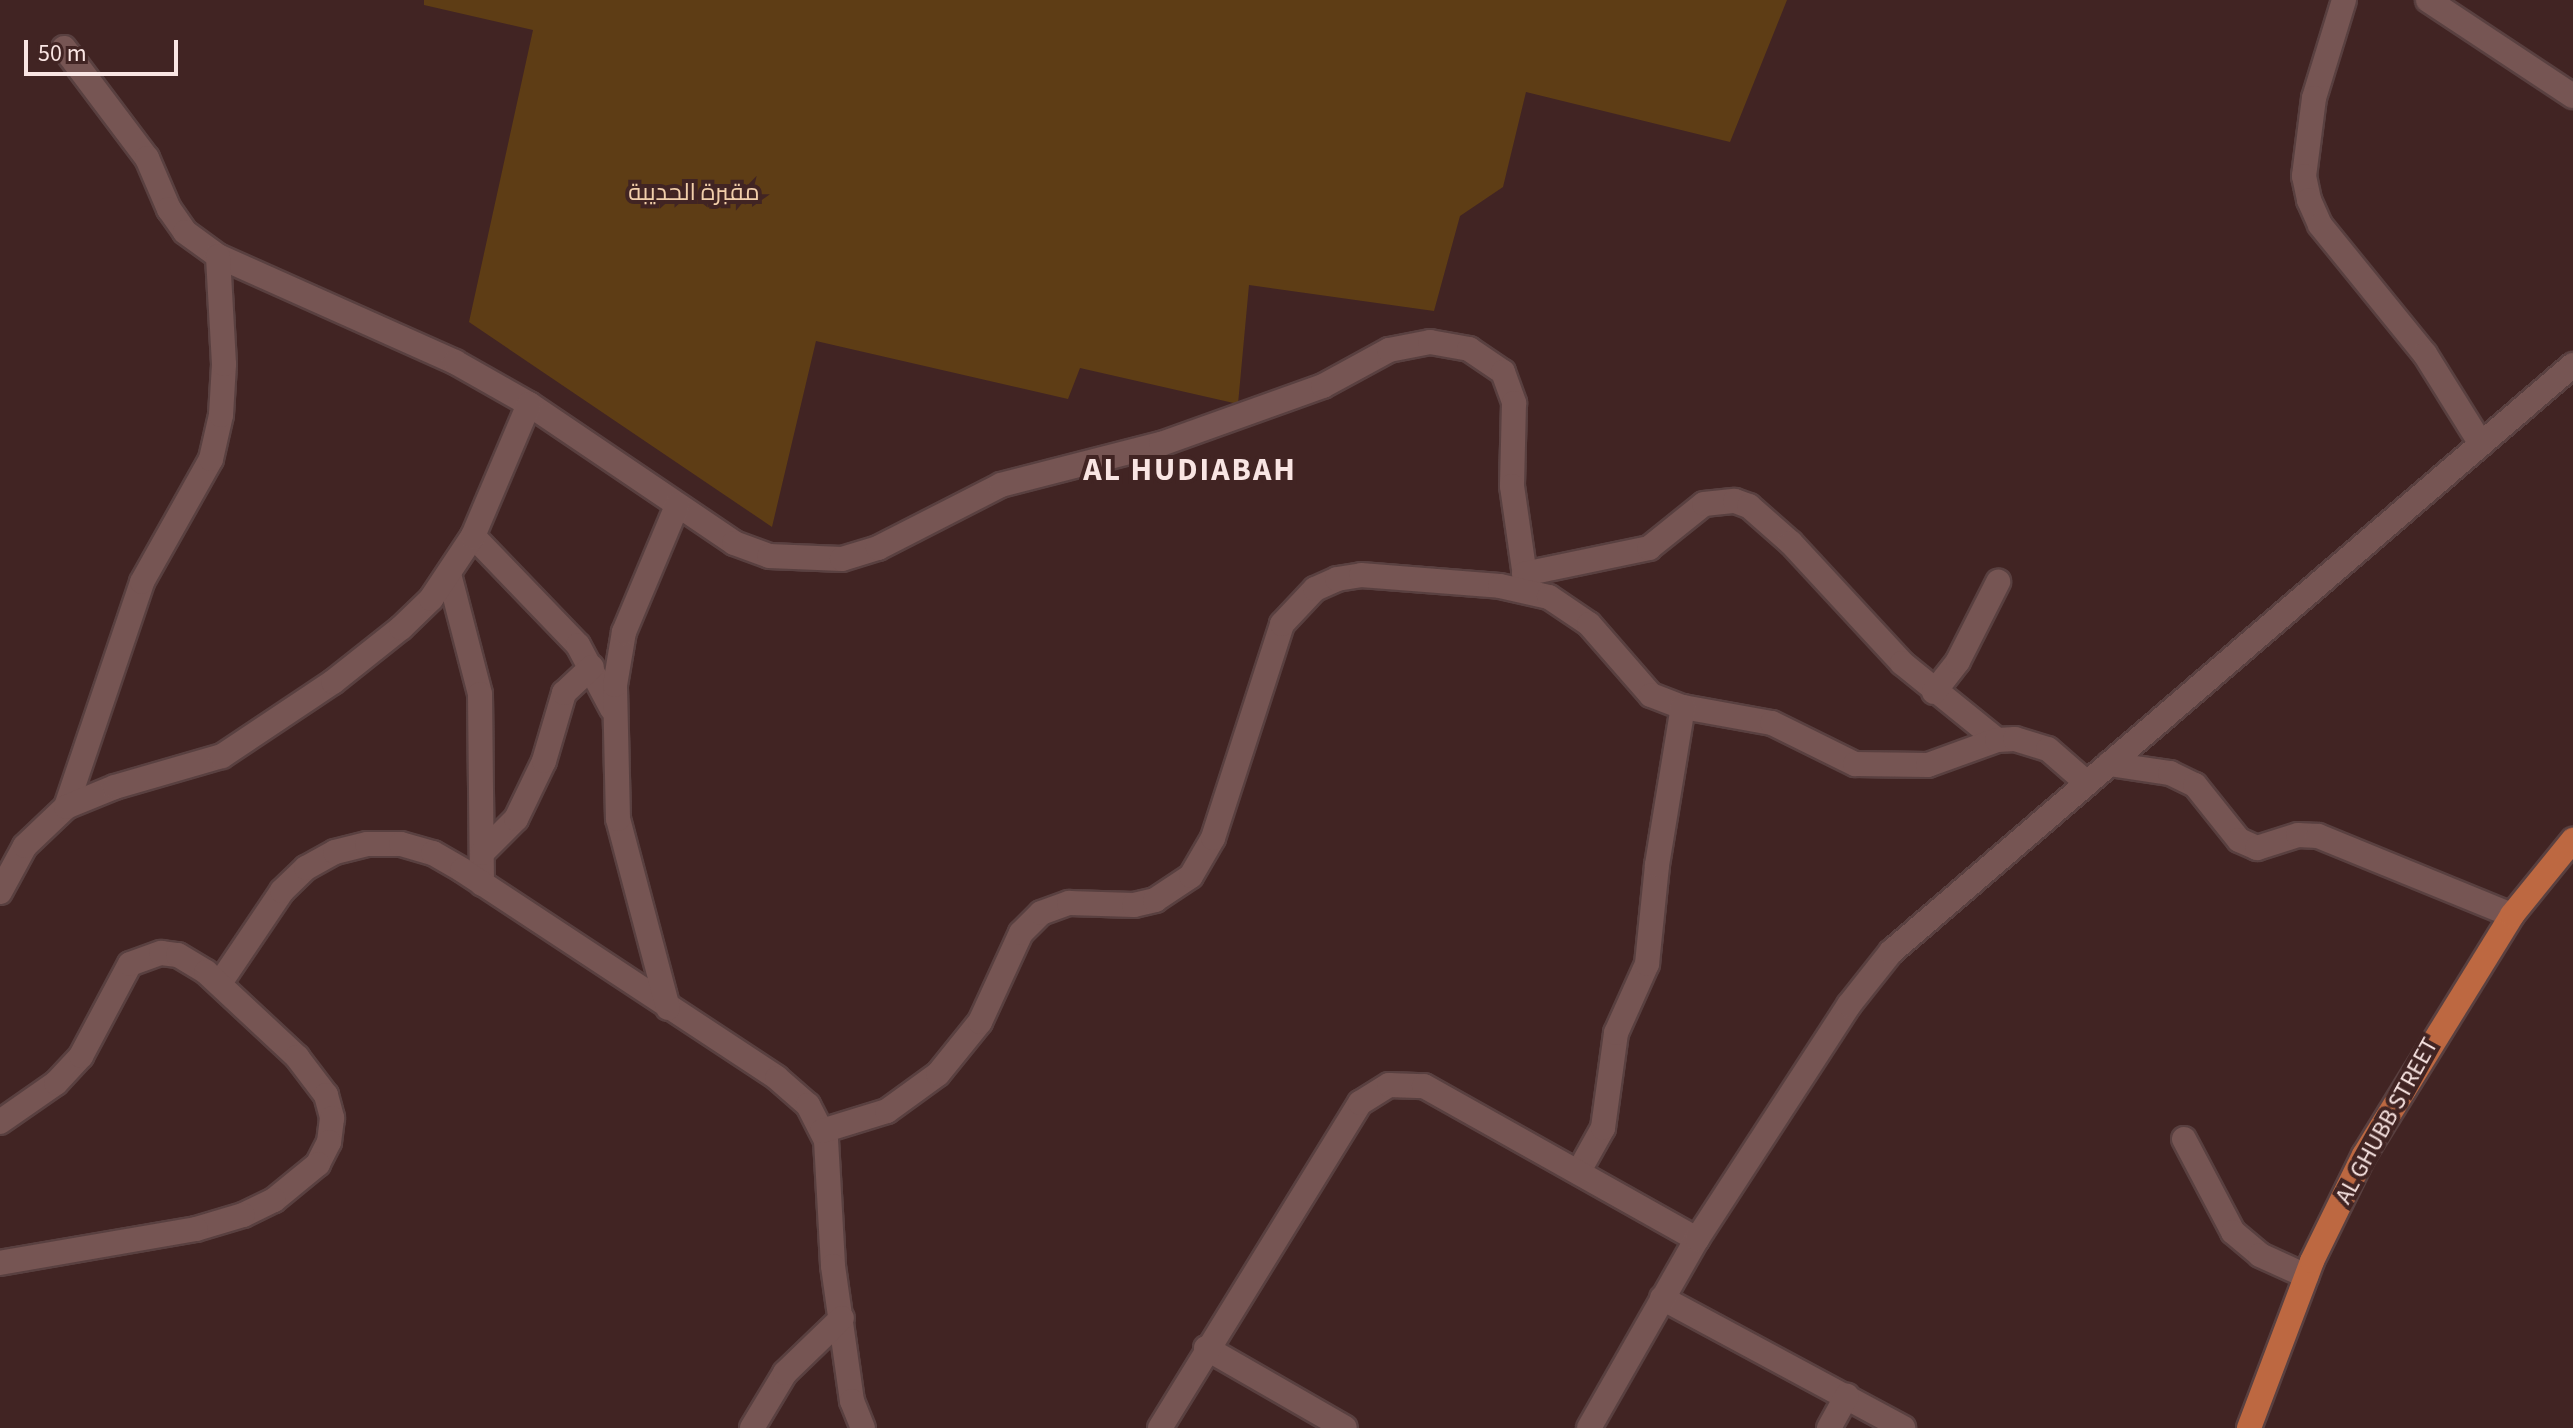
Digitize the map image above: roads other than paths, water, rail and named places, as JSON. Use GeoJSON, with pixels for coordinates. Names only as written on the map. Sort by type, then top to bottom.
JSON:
{"type":"FeatureCollection","features":[{"type":"Feature","properties":{"kind":"main road","name":"AL GHUBB STREET"},"geometry":{"type":"LineString","coordinates":[[2249,1428],[2306,1276],[2364,1155],[2512,915],[2573,840]]}},
{"type":"Feature","properties":{"kind":"street"},"geometry":{"type":"LineString","coordinates":[[2344,0],[2314,98],[2304,176],[2309,200],[2320,225],[2425,354],[2481,444]]}},
{"type":"Feature","properties":{"kind":"street"},"geometry":{"type":"LineString","coordinates":[[2428,0],[2573,96]]}},
{"type":"Feature","properties":{"kind":"street"},"geometry":{"type":"LineString","coordinates":[[64,48],[147,158],[169,209],[185,232],[218,256],[455,362],[529,404],[734,543],[769,556],[842,559],[878,548],[1001,485],[1161,444],[1323,386],[1389,350],[1430,342],[1469,349],[1503,372],[1514,403],[1512,486],[1526,582],[1580,617],[1651,695],[1683,707],[1756,718],[1855,764],[1880,768],[1928,765],[1997,740],[2015,739],[2048,749],[2087,783]]}},
{"type":"Feature","properties":{"kind":"street"},"geometry":{"type":"LineString","coordinates":[[66,807],[137,594],[211,459],[221,415],[224,364],[218,256]]}},
{"type":"Feature","properties":{"kind":"street"},"geometry":{"type":"LineString","coordinates":[[1589,1428],[1697,1239],[1849,1005],[1891,952],[2573,365]]}},
{"type":"Feature","properties":{"kind":"street"},"geometry":{"type":"LineString","coordinates":[[0,892],[25,846],[66,807],[115,787],[198,766],[243,744],[401,628],[449,574],[473,536],[529,404]]}},
{"type":"Feature","properties":{"kind":"street"},"geometry":{"type":"LineString","coordinates":[[822,1131],[887,1111],[949,1063],[980,1022],[1021,933],[1041,913],[1069,903],[1134,905],[1155,900],[1191,876],[1213,838],[1282,624],[1315,589],[1361,575],[1526,582],[1649,548],[1704,504],[1735,501],[1762,516],[1934,692],[1997,740]]}},
{"type":"Feature","properties":{"kind":"street"},"geometry":{"type":"LineString","coordinates":[[668,1008],[620,830],[615,714],[624,632],[677,506]]}},
{"type":"Feature","properties":{"kind":"street"},"geometry":{"type":"LineString","coordinates":[[473,536],[554,616],[592,667],[615,714]]}},
{"type":"Feature","properties":{"kind":"street"},"geometry":{"type":"LineString","coordinates":[[449,574],[480,694],[482,884]]}},
{"type":"Feature","properties":{"kind":"street"},"geometry":{"type":"LineString","coordinates":[[1934,692],[1958,661],[1998,582]]}},
{"type":"Feature","properties":{"kind":"street"},"geometry":{"type":"LineString","coordinates":[[482,853],[516,819],[544,761],[564,693],[592,667]]}},
{"type":"Feature","properties":{"kind":"street"},"geometry":{"type":"LineString","coordinates":[[1579,1171],[1603,1128],[1616,1033],[1647,964],[1657,865],[1683,707]]}},
{"type":"Feature","properties":{"kind":"street"},"geometry":{"type":"LineString","coordinates":[[2109,764],[2170,773],[2195,785],[2239,840],[2257,848],[2298,835],[2318,836],[2512,915]]}},
{"type":"Feature","properties":{"kind":"street"},"geometry":{"type":"LineString","coordinates":[[220,983],[282,891],[306,868],[335,852],[367,844],[401,844],[433,853],[794,1090],[822,1131],[830,1159],[833,1266],[852,1401],[863,1428]]}},
{"type":"Feature","properties":{"kind":"street"},"geometry":{"type":"LineString","coordinates":[[0,1122],[47,1091],[81,1056],[130,964],[161,953],[178,955],[220,983],[297,1057],[326,1095],[332,1118],[329,1142],[318,1164],[274,1200],[243,1215],[196,1229],[0,1263]]}},
{"type":"Feature","properties":{"kind":"street"},"geometry":{"type":"LineString","coordinates":[[1160,1428],[1206,1348],[1360,1103],[1389,1085],[1424,1086],[1697,1239]]}},
{"type":"Feature","properties":{"kind":"street"},"geometry":{"type":"LineString","coordinates":[[2184,1139],[2233,1232],[2260,1255],[2306,1276]]}},
{"type":"Feature","properties":{"kind":"street"},"geometry":{"type":"LineString","coordinates":[[1662,1298],[1903,1428]]}},
{"type":"Feature","properties":{"kind":"street"},"geometry":{"type":"LineString","coordinates":[[752,1428],[785,1373],[842,1318]]}},
{"type":"Feature","properties":{"kind":"street"},"geometry":{"type":"LineString","coordinates":[[1206,1348],[1345,1428]]}},
{"type":"Feature","properties":{"kind":"street"},"geometry":{"type":"LineString","coordinates":[[1829,1428],[1847,1396]]}},
{"type":"Feature","properties":{"kind":"district","name":"AL HUDIABAH"},"geometry":{"type":"Point","coordinates":[1190,470]}},
{"type":"Feature","properties":{"kind":"park label","name":"مقبرة الحديبة"},"geometry":{"type":"Point","coordinates":[694,193]}}]}
